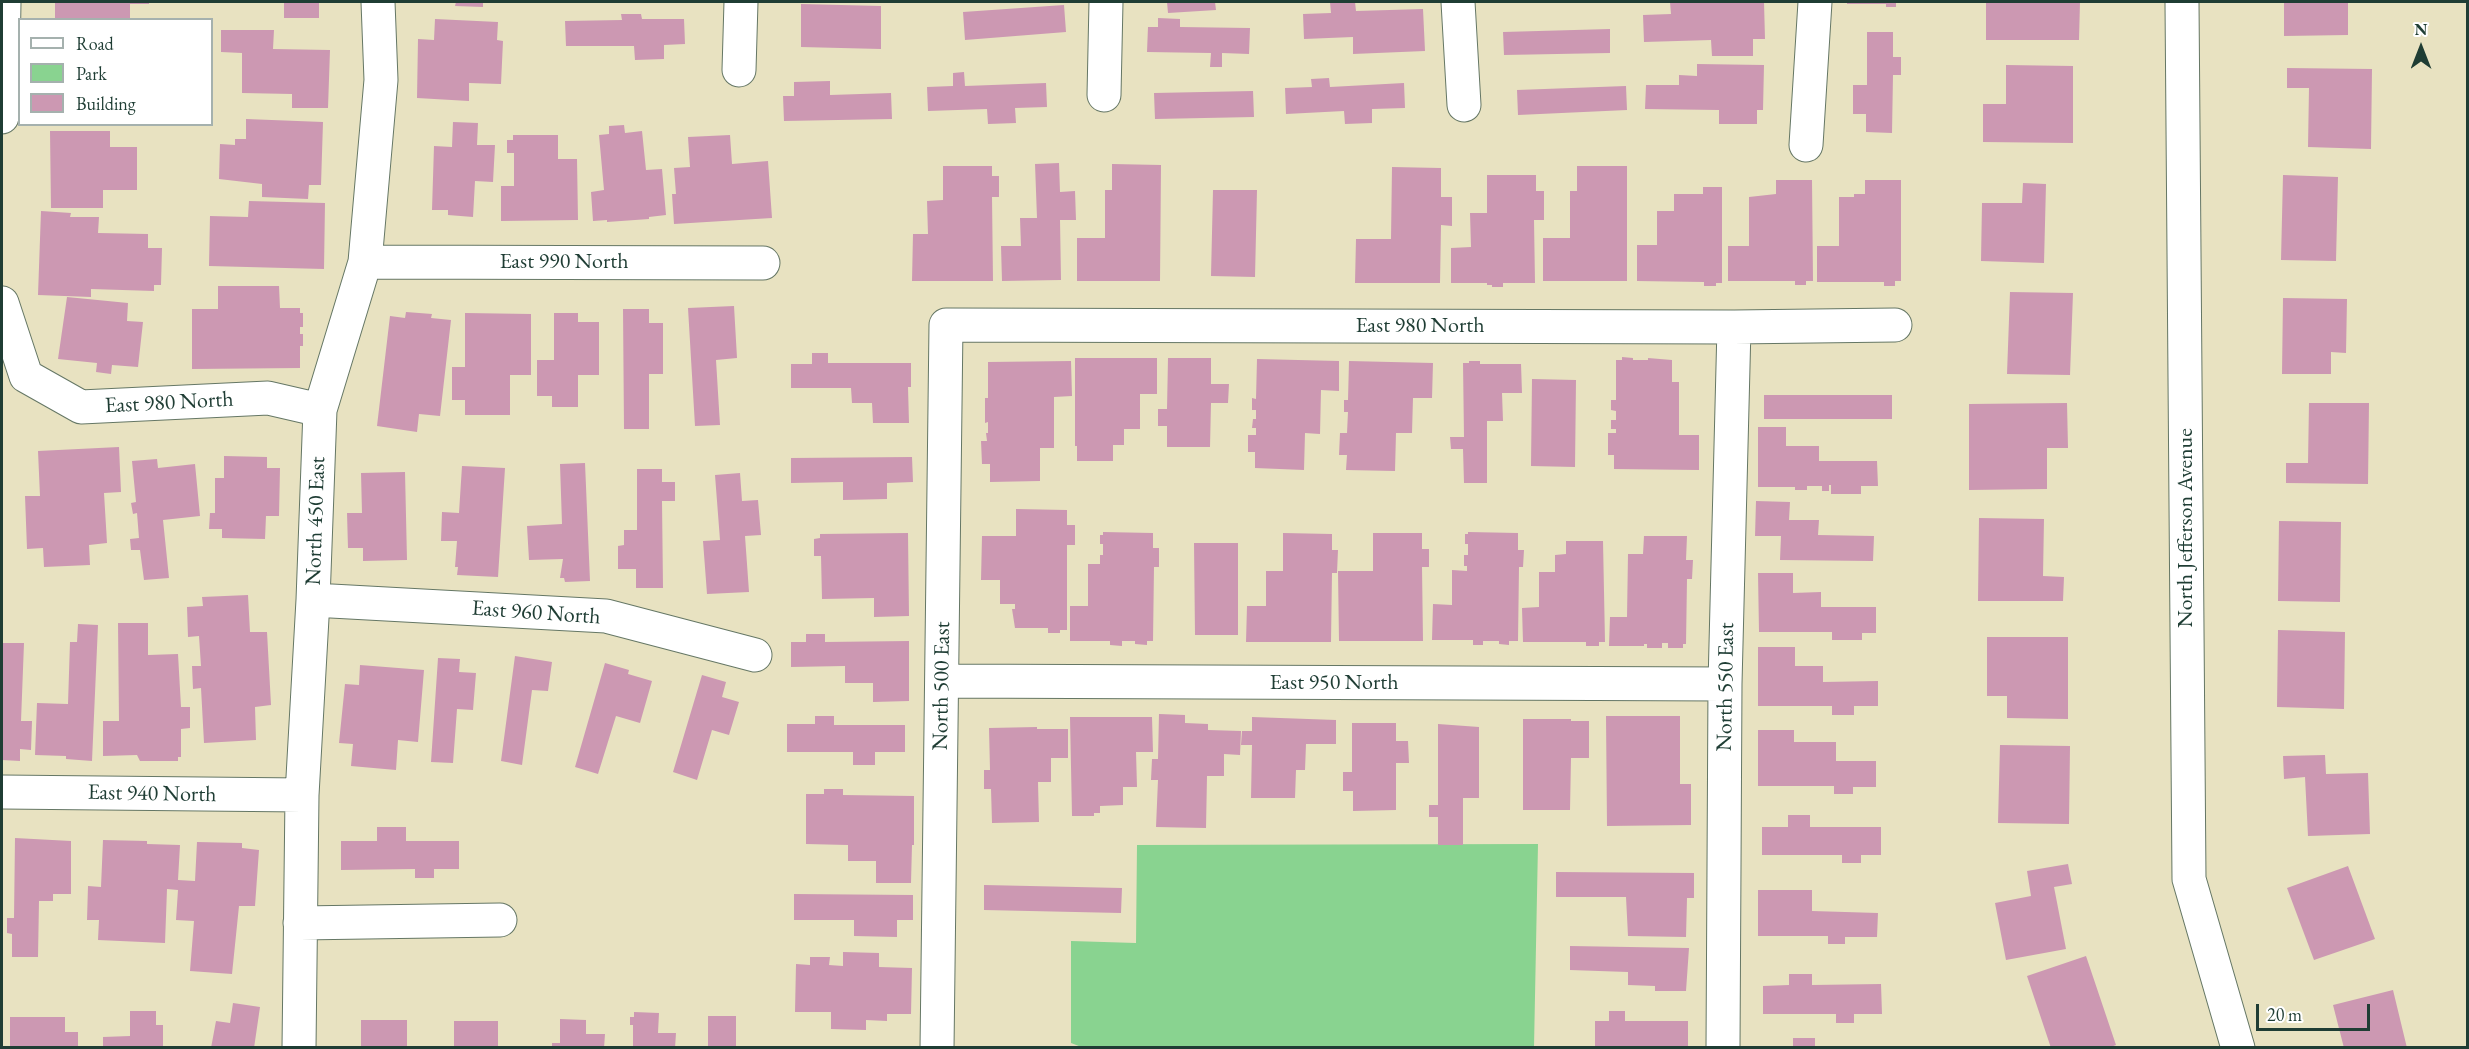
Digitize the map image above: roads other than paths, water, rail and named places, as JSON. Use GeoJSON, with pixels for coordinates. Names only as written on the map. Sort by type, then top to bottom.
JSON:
{"type":"FeatureCollection","features":[{"type":"Feature","properties":{"kind":"street"},"geometry":{"type":"LineString","coordinates":[[2,117],[4,2]]}},
{"type":"Feature","properties":{"kind":"street","name":"North 450 East"},"geometry":{"type":"LineString","coordinates":[[299,1047],[302,795],[313,600],[320,410],[365,262],[381,80],[378,2]]}},
{"type":"Feature","properties":{"kind":"street"},"geometry":{"type":"LineString","coordinates":[[739,70],[741,2]]}},
{"type":"Feature","properties":{"kind":"street"},"geometry":{"type":"LineString","coordinates":[[1104,95],[1106,2]]}},
{"type":"Feature","properties":{"kind":"street"},"geometry":{"type":"LineString","coordinates":[[1458,2],[1464,105]]}},
{"type":"Feature","properties":{"kind":"street"},"geometry":{"type":"LineString","coordinates":[[1806,145],[1815,2]]}},
{"type":"Feature","properties":{"kind":"street","name":"North Jefferson Avenue"},"geometry":{"type":"LineString","coordinates":[[2182,2],[2189,879],[2238,1047]]}},
{"type":"Feature","properties":{"kind":"street","name":"East 990 North"},"geometry":{"type":"LineString","coordinates":[[365,262],[763,263]]}},
{"type":"Feature","properties":{"kind":"street","name":"East 980 North"},"geometry":{"type":"LineString","coordinates":[[2,303],[26,376],[81,407],[268,398],[320,410]]}},
{"type":"Feature","properties":{"kind":"street","name":"East 980 North"},"geometry":{"type":"LineString","coordinates":[[946,325],[1734,327],[1895,325]]}},
{"type":"Feature","properties":{"kind":"street","name":"North 500 East"},"geometry":{"type":"LineString","coordinates":[[937,1047],[946,325]]}},
{"type":"Feature","properties":{"kind":"street","name":"North 550 East"},"geometry":{"type":"LineString","coordinates":[[1723,1047],[1725,684],[1734,327]]}},
{"type":"Feature","properties":{"kind":"street","name":"East 960 North"},"geometry":{"type":"LineString","coordinates":[[313,600],[606,616],[755,655]]}},
{"type":"Feature","properties":{"kind":"street","name":"East 950 North"},"geometry":{"type":"LineString","coordinates":[[943,681],[1725,684]]}},
{"type":"Feature","properties":{"kind":"street","name":"East 940 North"},"geometry":{"type":"LineString","coordinates":[[2,792],[302,795]]}},
{"type":"Feature","properties":{"kind":"street"},"geometry":{"type":"LineString","coordinates":[[300,923],[500,920]]}}]}
